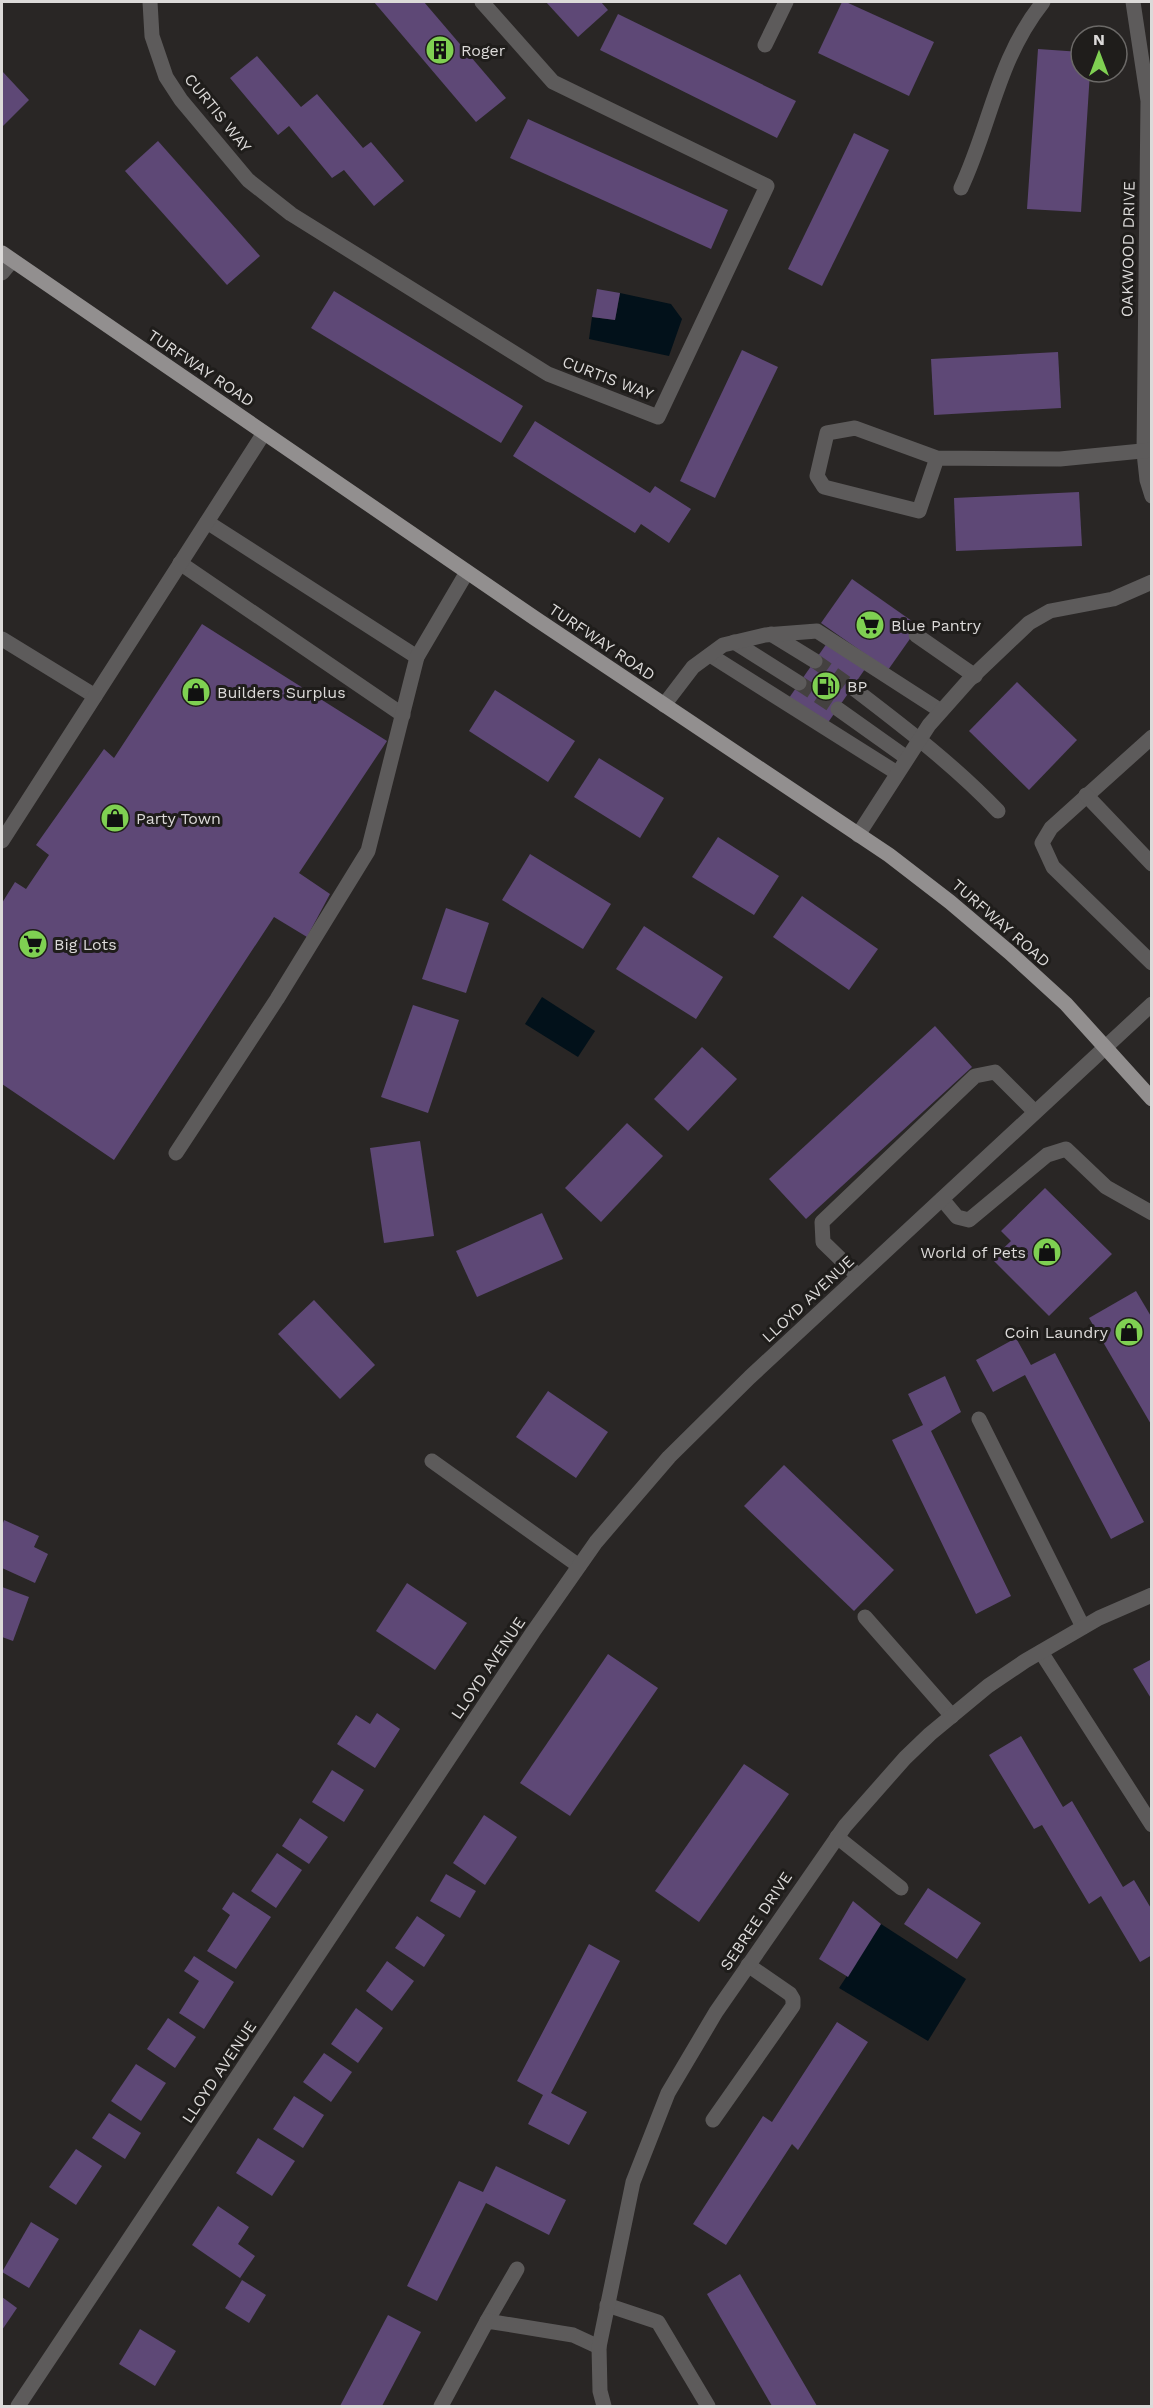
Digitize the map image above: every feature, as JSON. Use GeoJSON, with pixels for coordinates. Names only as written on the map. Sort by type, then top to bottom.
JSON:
{"type":"FeatureCollection","features":[{"type":"Feature","properties":{"kind":"main road","name":"TURFWAY ROAD"},"geometry":{"type":"LineString","coordinates":[[7,257],[467,572],[858,835],[950,902],[1065,1004],[1152,1098]]}},
{"type":"Feature","properties":{"kind":"street","name":"CURTIS WAY"},"geometry":{"type":"LineString","coordinates":[[150,2],[152,36],[166,77],[181,100],[248,180],[291,214],[548,374],[658,417],[767,186],[553,82],[482,2]]}},
{"type":"Feature","properties":{"kind":"street"},"geometry":{"type":"LineString","coordinates":[[765,45],[786,2]]}},
{"type":"Feature","properties":{"kind":"street"},"geometry":{"type":"LineString","coordinates":[[961,188],[999,80],[1014,45],[1043,2]]}},
{"type":"Feature","properties":{"kind":"street","name":"OAKWOOD DRIVE"},"geometry":{"type":"LineString","coordinates":[[1133,2],[1148,101],[1147,480],[1152,496]]}},
{"type":"Feature","properties":{"kind":"street"},"geometry":{"type":"LineString","coordinates":[[2,273],[7,257]]}},
{"type":"Feature","properties":{"kind":"street"},"geometry":{"type":"LineString","coordinates":[[938,458],[919,511],[824,487],[817,476],[827,433],[855,428],[938,458],[1060,459],[1148,452]]}},
{"type":"Feature","properties":{"kind":"street"},"geometry":{"type":"LineString","coordinates":[[2,841],[264,433]]}},
{"type":"Feature","properties":{"kind":"street"},"geometry":{"type":"LineString","coordinates":[[207,522],[417,657]]}},
{"type":"Feature","properties":{"kind":"street"},"geometry":{"type":"LineString","coordinates":[[180,563],[403,715]]}},
{"type":"Feature","properties":{"kind":"street"},"geometry":{"type":"LineString","coordinates":[[176,1153],[277,999],[368,851],[417,657],[467,572]]}},
{"type":"Feature","properties":{"kind":"street"},"geometry":{"type":"LineString","coordinates":[[858,835],[907,758],[941,711],[1029,623],[1050,611],[1113,599],[1152,582]]}},
{"type":"Feature","properties":{"kind":"street"},"geometry":{"type":"LineString","coordinates":[[663,705],[693,667],[723,645],[771,634],[817,631],[941,711]]}},
{"type":"Feature","properties":{"kind":"street"},"geometry":{"type":"LineString","coordinates":[[771,634],[815,661]]}},
{"type":"Feature","properties":{"kind":"street"},"geometry":{"type":"LineString","coordinates":[[916,634],[975,676]]}},
{"type":"Feature","properties":{"kind":"street"},"geometry":{"type":"LineString","coordinates":[[2,639],[95,696]]}},
{"type":"Feature","properties":{"kind":"street"},"geometry":{"type":"LineString","coordinates":[[734,642],[799,683]]}},
{"type":"Feature","properties":{"kind":"street"},"geometry":{"type":"LineString","coordinates":[[710,655],[897,773]]}},
{"type":"Feature","properties":{"kind":"street"},"geometry":{"type":"LineString","coordinates":[[852,688],[920,739],[972,784],[998,811]]}},
{"type":"Feature","properties":{"kind":"street"},"geometry":{"type":"LineString","coordinates":[[838,709],[907,758]]}},
{"type":"Feature","properties":{"kind":"street"},"geometry":{"type":"LineString","coordinates":[[1152,737],[1051,828],[1042,843],[1053,867],[1121,936],[1152,963]]}},
{"type":"Feature","properties":{"kind":"street"},"geometry":{"type":"LineString","coordinates":[[1086,795],[1152,864]]}},
{"type":"Feature","properties":{"kind":"street","name":"LLOYD AVENUE"},"geometry":{"type":"LineString","coordinates":[[18,2406],[596,1542],[669,1457],[750,1377],[1152,1004]]}},
{"type":"Feature","properties":{"kind":"street"},"geometry":{"type":"LineString","coordinates":[[858,1276],[823,1242],[822,1222],[975,1076],[995,1072],[1035,1112]]}},
{"type":"Feature","properties":{"kind":"street"},"geometry":{"type":"LineString","coordinates":[[942,1199],[957,1217],[969,1220],[1047,1155],[1066,1149],[1106,1187],[1152,1213]]}},
{"type":"Feature","properties":{"kind":"street"},"geometry":{"type":"LineString","coordinates":[[979,1419],[1083,1628]]}},
{"type":"Feature","properties":{"kind":"street"},"geometry":{"type":"LineString","coordinates":[[432,1461],[579,1566]]}},
{"type":"Feature","properties":{"kind":"street","name":"SEBREE DRIVE"},"geometry":{"type":"LineString","coordinates":[[604,2406],[600,2391],[599,2347],[633,2182],[668,2093],[716,2012],[837,1837],[904,1758],[988,1686],[1083,1628],[1152,1595]]}},
{"type":"Feature","properties":{"kind":"street"},"geometry":{"type":"LineString","coordinates":[[864,1617],[952,1716]]}},
{"type":"Feature","properties":{"kind":"street"},"geometry":{"type":"LineString","coordinates":[[1041,1652],[1152,1825]]}},
{"type":"Feature","properties":{"kind":"street"},"geometry":{"type":"LineString","coordinates":[[837,1837],[901,1888]]}},
{"type":"Feature","properties":{"kind":"street"},"geometry":{"type":"LineString","coordinates":[[713,2120],[793,2006],[790,1994],[748,1965]]}},
{"type":"Feature","properties":{"kind":"street"},"geometry":{"type":"LineString","coordinates":[[441,2406],[517,2269]]}},
{"type":"Feature","properties":{"kind":"street"},"geometry":{"type":"LineString","coordinates":[[607,2305],[658,2322],[708,2406]]}},
{"type":"Feature","properties":{"kind":"street"},"geometry":{"type":"LineString","coordinates":[[487,2321],[573,2335],[599,2347]]}},
{"type":"Feature","properties":{"kind":"shaded area"},"geometry":{"type":"Polygon","coordinates":[[[620,293],[671,304],[682,319],[669,356],[589,339],[592,317],[615,320],[620,293]]]}},
{"type":"Feature","properties":{"kind":"shaded area"},"geometry":{"type":"Polygon","coordinates":[[[542,997],[595,1031],[578,1057],[525,1024],[542,997]]]}},
{"type":"Feature","properties":{"kind":"shaded area"},"geometry":{"type":"Polygon","coordinates":[[[881,1924],[966,1979],[928,2041],[839,1988],[881,1924]]]}},
{"type":"Feature","properties":{"kind":"building","name":"Roger"},"geometry":{"type":"Polygon","coordinates":[[[374,2],[424,2],[506,98],[476,122],[374,2]]]}},
{"type":"Feature","properties":{"kind":"building"},"geometry":{"type":"Polygon","coordinates":[[[546,2],[601,2],[608,10],[578,37],[546,2]]]}},
{"type":"Feature","properties":{"kind":"building"},"geometry":{"type":"Polygon","coordinates":[[[842,2],[934,42],[909,96],[818,53],[842,2]]]}},
{"type":"Feature","properties":{"kind":"building"},"geometry":{"type":"Polygon","coordinates":[[[618,14],[796,101],[777,138],[600,50],[618,14]]]}},
{"type":"Feature","properties":{"kind":"building"},"geometry":{"type":"Polygon","coordinates":[[[1038,49],[1069,51],[1069,84],[1089,84],[1081,212],[1027,209],[1038,49]]]}},
{"type":"Feature","properties":{"kind":"building"},"geometry":{"type":"Polygon","coordinates":[[[257,56],[301,107],[317,94],[363,148],[371,142],[404,181],[374,206],[344,170],[332,178],[289,126],[278,135],[230,78],[257,56]]]}},
{"type":"Feature","properties":{"kind":"building"},"geometry":{"type":"Polygon","coordinates":[[[2,71],[29,100],[2,127],[2,71]]]}},
{"type":"Feature","properties":{"kind":"building"},"geometry":{"type":"Polygon","coordinates":[[[528,119],[728,210],[711,249],[510,158],[528,119]]]}},
{"type":"Feature","properties":{"kind":"building"},"geometry":{"type":"Polygon","coordinates":[[[854,133],[889,150],[822,286],[788,269],[854,133]]]}},
{"type":"Feature","properties":{"kind":"building"},"geometry":{"type":"Polygon","coordinates":[[[158,141],[260,256],[227,285],[125,171],[158,141]]]}},
{"type":"Feature","properties":{"kind":"building"},"geometry":{"type":"Polygon","coordinates":[[[597,289],[620,293],[615,320],[592,317],[597,289]]]}},
{"type":"Feature","properties":{"kind":"building"},"geometry":{"type":"Polygon","coordinates":[[[334,291],[523,406],[501,443],[311,328],[334,291]]]}},
{"type":"Feature","properties":{"kind":"building"},"geometry":{"type":"Polygon","coordinates":[[[742,350],[778,367],[715,498],[680,481],[742,350]]]}},
{"type":"Feature","properties":{"kind":"building"},"geometry":{"type":"Polygon","coordinates":[[[1058,352],[1061,408],[934,415],[931,359],[1058,352]]]}},
{"type":"Feature","properties":{"kind":"building"},"geometry":{"type":"Polygon","coordinates":[[[535,421],[650,493],[655,486],[691,509],[669,543],[641,524],[635,533],[513,456],[535,421]]]}},
{"type":"Feature","properties":{"kind":"building"},"geometry":{"type":"Polygon","coordinates":[[[1079,492],[1082,546],[956,551],[954,498],[1079,492]]]}},
{"type":"Feature","properties":{"kind":"building","name":"Blue Pantry"},"geometry":{"type":"Polygon","coordinates":[[[852,579],[919,626],[888,670],[821,623],[852,579]]]}},
{"type":"Feature","properties":{"kind":"building"},"geometry":{"type":"Polygon","coordinates":[[[202,624],[387,741],[299,873],[330,894],[307,937],[274,917],[114,1160],[2,1084],[2,903],[15,882],[26,889],[49,855],[36,845],[104,749],[114,758],[202,624]]]}},
{"type":"Feature","properties":{"kind":"building","name":"BP"},"geometry":{"type":"Polygon","coordinates":[[[827,643],[865,669],[827,724],[789,698],[827,643]]]}},
{"type":"Feature","properties":{"kind":"building"},"geometry":{"type":"Polygon","coordinates":[[[1017,682],[1077,740],[1029,790],[969,731],[1017,682]]]}},
{"type":"Feature","properties":{"kind":"building"},"geometry":{"type":"Polygon","coordinates":[[[495,690],[575,741],[548,782],[469,731],[495,690]]]}},
{"type":"Feature","properties":{"kind":"building"},"geometry":{"type":"Polygon","coordinates":[[[599,758],[664,798],[640,838],[574,797],[599,758]]]}},
{"type":"Feature","properties":{"kind":"building"},"geometry":{"type":"Polygon","coordinates":[[[718,837],[779,876],[754,915],[692,877],[718,837]]]}},
{"type":"Feature","properties":{"kind":"building"},"geometry":{"type":"Polygon","coordinates":[[[530,854],[611,904],[583,949],[502,900],[530,854]]]}},
{"type":"Feature","properties":{"kind":"building"},"geometry":{"type":"Polygon","coordinates":[[[802,896],[878,949],[849,990],[773,937],[802,896]]]}},
{"type":"Feature","properties":{"kind":"building"},"geometry":{"type":"Polygon","coordinates":[[[446,908],[489,923],[466,993],[422,979],[446,908]]]}},
{"type":"Feature","properties":{"kind":"building"},"geometry":{"type":"Polygon","coordinates":[[[644,926],[723,977],[696,1019],[616,969],[644,926]]]}},
{"type":"Feature","properties":{"kind":"building"},"geometry":{"type":"Polygon","coordinates":[[[413,1005],[459,1020],[428,1113],[381,1097],[413,1005]]]}},
{"type":"Feature","properties":{"kind":"building"},"geometry":{"type":"Polygon","coordinates":[[[935,1026],[972,1067],[806,1219],[769,1179],[935,1026]]]}},
{"type":"Feature","properties":{"kind":"building"},"geometry":{"type":"Polygon","coordinates":[[[702,1047],[737,1079],[688,1131],[654,1099],[702,1047]]]}},
{"type":"Feature","properties":{"kind":"building"},"geometry":{"type":"Polygon","coordinates":[[[627,1123],[663,1156],[601,1222],[565,1188],[627,1123]]]}},
{"type":"Feature","properties":{"kind":"building"},"geometry":{"type":"Polygon","coordinates":[[[420,1141],[434,1236],[384,1243],[370,1148],[420,1141]]]}},
{"type":"Feature","properties":{"kind":"building"},"geometry":{"type":"Polygon","coordinates":[[[1045,1188],[1112,1254],[1049,1316],[992,1259],[1011,1241],[1001,1231],[1045,1188]]]}},
{"type":"Feature","properties":{"kind":"building"},"geometry":{"type":"Polygon","coordinates":[[[542,1213],[563,1259],[477,1297],[456,1251],[542,1213]]]}},
{"type":"Feature","properties":{"kind":"building"},"geometry":{"type":"Polygon","coordinates":[[[1136,1291],[1152,1318],[1152,1426],[1089,1318],[1136,1291]]]}},
{"type":"Feature","properties":{"kind":"building"},"geometry":{"type":"Polygon","coordinates":[[[314,1300],[375,1365],[340,1399],[278,1334],[314,1300]]]}},
{"type":"Feature","properties":{"kind":"building"},"geometry":{"type":"Polygon","coordinates":[[[1016,1338],[1031,1365],[1055,1353],[1144,1522],[1111,1539],[1025,1375],[993,1392],[976,1360],[1016,1338]]]}},
{"type":"Feature","properties":{"kind":"building"},"geometry":{"type":"Polygon","coordinates":[[[945,1376],[961,1412],[931,1431],[1011,1596],[976,1614],[892,1440],[923,1425],[908,1394],[945,1376]]]}},
{"type":"Feature","properties":{"kind":"building"},"geometry":{"type":"Polygon","coordinates":[[[548,1391],[608,1432],[576,1478],[516,1437],[548,1391]]]}},
{"type":"Feature","properties":{"kind":"building"},"geometry":{"type":"Polygon","coordinates":[[[784,1465],[894,1570],[854,1611],[744,1506],[784,1465]]]}},
{"type":"Feature","properties":{"kind":"building"},"geometry":{"type":"Polygon","coordinates":[[[4,1520],[39,1536],[34,1547],[48,1554],[35,1583],[2,1568],[4,1520]]]}},
{"type":"Feature","properties":{"kind":"building"},"geometry":{"type":"Polygon","coordinates":[[[407,1583],[467,1623],[435,1670],[376,1631],[407,1583]]]}},
{"type":"Feature","properties":{"kind":"building"},"geometry":{"type":"Polygon","coordinates":[[[2,1587],[29,1597],[13,1641],[2,1637],[2,1587]]]}},
{"type":"Feature","properties":{"kind":"building"},"geometry":{"type":"Polygon","coordinates":[[[608,1654],[658,1688],[570,1816],[520,1783],[608,1654]]]}},
{"type":"Feature","properties":{"kind":"building"},"geometry":{"type":"Polygon","coordinates":[[[1152,1659],[1152,1700],[1133,1669],[1152,1659]]]}},
{"type":"Feature","properties":{"kind":"building"},"geometry":{"type":"Polygon","coordinates":[[[377,1713],[400,1729],[375,1768],[337,1744],[356,1715],[370,1724],[377,1713]]]}},
{"type":"Feature","properties":{"kind":"building"},"geometry":{"type":"Polygon","coordinates":[[[1021,1736],[1063,1807],[1072,1801],[1123,1887],[1134,1880],[1152,1910],[1152,1955],[1140,1962],[1101,1896],[1089,1904],[1042,1825],[1034,1829],[989,1755],[1021,1736]]]}},
{"type":"Feature","properties":{"kind":"building"},"geometry":{"type":"Polygon","coordinates":[[[744,1764],[789,1794],[699,1922],[655,1891],[744,1764]]]}},
{"type":"Feature","properties":{"kind":"building"},"geometry":{"type":"Polygon","coordinates":[[[332,1770],[364,1790],[344,1822],[312,1802],[332,1770]]]}},
{"type":"Feature","properties":{"kind":"building"},"geometry":{"type":"Polygon","coordinates":[[[484,1815],[517,1837],[485,1885],[453,1863],[484,1815]]]}},
{"type":"Feature","properties":{"kind":"building"},"geometry":{"type":"Polygon","coordinates":[[[300,1818],[328,1837],[309,1864],[282,1846],[300,1818]]]}},
{"type":"Feature","properties":{"kind":"building"},"geometry":{"type":"Polygon","coordinates":[[[277,1853],[302,1870],[276,1908],[251,1891],[277,1853]]]}},
{"type":"Feature","properties":{"kind":"building"},"geometry":{"type":"Polygon","coordinates":[[[446,1874],[476,1891],[460,1918],[430,1901],[446,1874]]]}},
{"type":"Feature","properties":{"kind":"building"},"geometry":{"type":"Polygon","coordinates":[[[928,1888],[981,1923],[957,1959],[904,1924],[928,1888]]]}},
{"type":"Feature","properties":{"kind":"building"},"geometry":{"type":"Polygon","coordinates":[[[233,1892],[271,1917],[236,1969],[207,1951],[230,1915],[222,1909],[233,1892]]]}},
{"type":"Feature","properties":{"kind":"building"},"geometry":{"type":"Polygon","coordinates":[[[853,1901],[881,1924],[848,1977],[819,1959],[853,1901]]]}},
{"type":"Feature","properties":{"kind":"building"},"geometry":{"type":"Polygon","coordinates":[[[417,1916],[445,1935],[424,1967],[395,1948],[417,1916]]]}},
{"type":"Feature","properties":{"kind":"building"},"geometry":{"type":"Polygon","coordinates":[[[589,1944],[620,1961],[551,2093],[587,2112],[569,2145],[528,2124],[543,2095],[517,2081],[589,1944]]]}},
{"type":"Feature","properties":{"kind":"building"},"geometry":{"type":"Polygon","coordinates":[[[194,1956],[234,1982],[204,2029],[179,2013],[199,1981],[184,1971],[194,1956]]]}},
{"type":"Feature","properties":{"kind":"building"},"geometry":{"type":"Polygon","coordinates":[[[387,1961],[414,1981],[392,2011],[366,1991],[387,1961]]]}},
{"type":"Feature","properties":{"kind":"building"},"geometry":{"type":"Polygon","coordinates":[[[356,2008],[383,2028],[358,2063],[331,2044],[356,2008]]]}},
{"type":"Feature","properties":{"kind":"building"},"geometry":{"type":"Polygon","coordinates":[[[168,2018],[196,2037],[175,2068],[147,2049],[168,2018]]]}},
{"type":"Feature","properties":{"kind":"building"},"geometry":{"type":"Polygon","coordinates":[[[837,2022],[868,2042],[798,2150],[792,2144],[726,2245],[693,2224],[763,2116],[772,2122],[837,2022]]]}},
{"type":"Feature","properties":{"kind":"building"},"geometry":{"type":"Polygon","coordinates":[[[324,2053],[352,2072],[331,2102],[303,2082],[324,2053]]]}},
{"type":"Feature","properties":{"kind":"building"},"geometry":{"type":"Polygon","coordinates":[[[136,2064],[166,2083],[141,2121],[111,2101],[136,2064]]]}},
{"type":"Feature","properties":{"kind":"building"},"geometry":{"type":"Polygon","coordinates":[[[294,2096],[324,2115],[303,2148],[273,2129],[294,2096]]]}},
{"type":"Feature","properties":{"kind":"building"},"geometry":{"type":"Polygon","coordinates":[[[109,2113],[141,2133],[125,2159],[92,2138],[109,2113]]]}},
{"type":"Feature","properties":{"kind":"building"},"geometry":{"type":"Polygon","coordinates":[[[258,2138],[295,2161],[272,2196],[236,2173],[258,2138]]]}},
{"type":"Feature","properties":{"kind":"building"},"geometry":{"type":"Polygon","coordinates":[[[76,2149],[102,2166],[76,2205],[49,2187],[76,2149]]]}},
{"type":"Feature","properties":{"kind":"building"},"geometry":{"type":"Polygon","coordinates":[[[496,2166],[566,2200],[549,2235],[486,2203],[437,2301],[407,2286],[459,2181],[483,2192],[496,2166]]]}},
{"type":"Feature","properties":{"kind":"building"},"geometry":{"type":"Polygon","coordinates":[[[218,2206],[249,2227],[238,2244],[255,2256],[240,2278],[192,2245],[218,2206]]]}},
{"type":"Feature","properties":{"kind":"building"},"geometry":{"type":"Polygon","coordinates":[[[31,2222],[59,2239],[29,2288],[2,2272],[31,2222]]]}},
{"type":"Feature","properties":{"kind":"building"},"geometry":{"type":"Polygon","coordinates":[[[740,2274],[817,2406],[772,2406],[707,2294],[740,2274]]]}},
{"type":"Feature","properties":{"kind":"building"},"geometry":{"type":"Polygon","coordinates":[[[242,2280],[266,2295],[249,2323],[225,2308],[242,2280]]]}},
{"type":"Feature","properties":{"kind":"building"},"geometry":{"type":"Polygon","coordinates":[[[2,2297],[17,2308],[2,2330],[2,2297]]]}},
{"type":"Feature","properties":{"kind":"building"},"geometry":{"type":"Polygon","coordinates":[[[388,2315],[421,2332],[382,2406],[340,2406],[388,2315]]]}},
{"type":"Feature","properties":{"kind":"building"},"geometry":{"type":"Polygon","coordinates":[[[140,2329],[176,2351],[155,2386],[119,2364],[140,2329]]]}},
{"type":"Feature","properties":{"kind":"tunnel"},"geometry":{"type":"LineString","coordinates":[[815,661],[853,688]]}},
{"type":"Feature","properties":{"kind":"tunnel"},"geometry":{"type":"LineString","coordinates":[[799,683],[838,709]]}},
{"type":"Feature","properties":{"kind":"place","name":"Roger"},"geometry":{"type":"Point","coordinates":[440,50]}},
{"type":"Feature","properties":{"kind":"place","name":"Blue Pantry"},"geometry":{"type":"Point","coordinates":[870,625]}},
{"type":"Feature","properties":{"kind":"place","name":"BP"},"geometry":{"type":"Point","coordinates":[826,686]}},
{"type":"Feature","properties":{"kind":"place","name":"Builders Surplus"},"geometry":{"type":"Point","coordinates":[196,692]}},
{"type":"Feature","properties":{"kind":"place","name":"Party Town"},"geometry":{"type":"Point","coordinates":[115,818]}},
{"type":"Feature","properties":{"kind":"place","name":"Big Lots"},"geometry":{"type":"Point","coordinates":[33,944]}},
{"type":"Feature","properties":{"kind":"place","name":"World of Pets"},"geometry":{"type":"Point","coordinates":[1047,1252]}},
{"type":"Feature","properties":{"kind":"place","name":"Coin Laundry"},"geometry":{"type":"Point","coordinates":[1129,1332]}}]}
